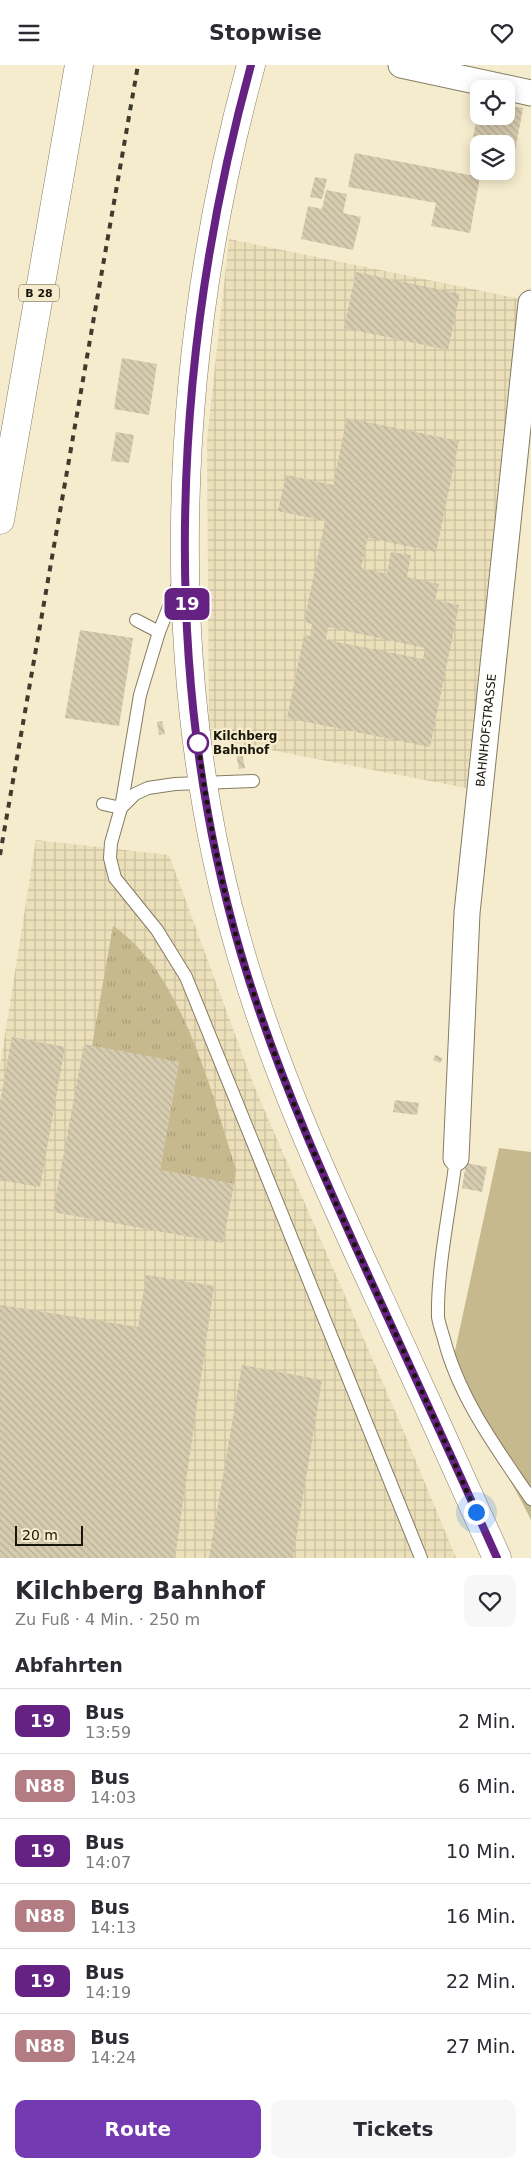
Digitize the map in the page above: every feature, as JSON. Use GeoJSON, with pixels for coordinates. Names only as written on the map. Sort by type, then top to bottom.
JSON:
{"type":"FeatureCollection","features":[{"type":"Feature","properties":{"kind":"street","name":"B 28"},"geometry":{"type":"LineString","coordinates":[[0,521],[79,65]]}},
{"type":"Feature","properties":{"kind":"street"},"geometry":{"type":"LineString","coordinates":[[251,65],[223,180],[201,303],[188,446],[186,564],[189,652],[204,783],[221,873],[249,978],[292,1100],[320,1169],[498,1558]]}},
{"type":"Feature","properties":{"kind":"street"},"geometry":{"type":"LineString","coordinates":[[401,65],[531,93]]}},
{"type":"Feature","properties":{"kind":"street","name":"BAHNHOFSTRASSE"},"geometry":{"type":"LineString","coordinates":[[456,1158],[467,913],[531,303]]}},
{"type":"Feature","properties":{"kind":"lane"},"geometry":{"type":"LineString","coordinates":[[186,564],[159,632],[140,695],[121,808],[111,843],[110,858],[115,878],[156,930],[186,977],[421,1558]]}},
{"type":"Feature","properties":{"kind":"lane"},"geometry":{"type":"LineString","coordinates":[[136,620],[159,632]]}},
{"type":"Feature","properties":{"kind":"lane"},"geometry":{"type":"LineString","coordinates":[[121,808],[135,794],[148,788],[175,784],[253,781]]}},
{"type":"Feature","properties":{"kind":"lane"},"geometry":{"type":"LineString","coordinates":[[103,805],[121,808]]}},
{"type":"Feature","properties":{"kind":"lane"},"geometry":{"type":"LineString","coordinates":[[456,1158],[441,1275],[438,1319],[448,1356],[465,1397],[531,1499]]}},
{"type":"Feature","properties":{"kind":"shaded area"},"geometry":{"type":"Polygon","coordinates":[[[229,239],[521,299],[471,789],[209,738],[207,439],[229,239]]]}},
{"type":"Feature","properties":{"kind":"shaded area"},"geometry":{"type":"Polygon","coordinates":[[[36,840],[169,855],[254,1086],[401,1425],[456,1558],[0,1558],[0,1066],[36,840]]]}},
{"type":"Feature","properties":{"kind":"green space"},"geometry":{"type":"Polygon","coordinates":[[[113,926],[137,947],[158,973],[176,1003],[205,1071],[216,1105],[236,1169],[234,1184],[160,1170],[179,1062],[92,1046],[113,926]]]}},
{"type":"Feature","properties":{"kind":"green space"},"geometry":{"type":"Polygon","coordinates":[[[499,1148],[531,1152],[531,1520],[445,1366],[453,1360],[499,1148]]]}},
{"type":"Feature","properties":{"kind":"building"},"geometry":{"type":"Polygon","coordinates":[[[515,107],[523,108],[515,151],[515,135],[474,135],[475,125],[515,125],[515,107]]]}},
{"type":"Feature","properties":{"kind":"building"},"geometry":{"type":"Polygon","coordinates":[[[355,153],[470,175],[470,180],[479,180],[470,233],[431,226],[436,203],[348,187],[355,153]]]}},
{"type":"Feature","properties":{"kind":"building"},"geometry":{"type":"Polygon","coordinates":[[[315,177],[327,179],[322,199],[310,197],[315,177]]]}},
{"type":"Feature","properties":{"kind":"building"},"geometry":{"type":"Polygon","coordinates":[[[326,190],[347,194],[343,213],[361,217],[353,250],[301,239],[308,206],[322,209],[326,190]]]}},
{"type":"Feature","properties":{"kind":"building"},"geometry":{"type":"Polygon","coordinates":[[[356,272],[460,294],[448,350],[344,328],[356,272]]]}},
{"type":"Feature","properties":{"kind":"building"},"geometry":{"type":"Polygon","coordinates":[[[122,358],[157,364],[149,415],[114,409],[122,358]]]}},
{"type":"Feature","properties":{"kind":"building"},"geometry":{"type":"Polygon","coordinates":[[[347,418],[459,441],[436,552],[368,538],[361,568],[387,574],[391,552],[411,555],[407,577],[439,584],[435,600],[459,605],[430,747],[287,718],[304,635],[310,636],[312,624],[304,622],[325,521],[278,511],[286,475],[333,485],[347,418]],[[328,627],[326,640],[423,659],[425,648],[328,627]]]}},
{"type":"Feature","properties":{"kind":"building"},"geometry":{"type":"Polygon","coordinates":[[[116,432],[134,435],[129,463],[111,461],[116,432]]]}},
{"type":"Feature","properties":{"kind":"building"},"geometry":{"type":"Polygon","coordinates":[[[80,630],[133,638],[119,726],[65,718],[80,630]]]}},
{"type":"Feature","properties":{"kind":"building"},"geometry":{"type":"Polygon","coordinates":[[[162,721],[165,734],[159,735],[157,722],[162,721]]]}},
{"type":"Feature","properties":{"kind":"building"},"geometry":{"type":"Polygon","coordinates":[[[242,753],[245,768],[239,769],[236,754],[242,753]]]}},
{"type":"Feature","properties":{"kind":"building"},"geometry":{"type":"Polygon","coordinates":[[[12,1037],[65,1047],[40,1187],[0,1180],[0,1103],[12,1037]]]}},
{"type":"Feature","properties":{"kind":"building"},"geometry":{"type":"Polygon","coordinates":[[[84,1044],[179,1062],[160,1170],[234,1184],[223,1243],[53,1212],[84,1044]]]}},
{"type":"Feature","properties":{"kind":"building"},"geometry":{"type":"Polygon","coordinates":[[[435,1055],[443,1058],[440,1063],[433,1060],[435,1055]]]}},
{"type":"Feature","properties":{"kind":"building"},"geometry":{"type":"Polygon","coordinates":[[[395,1100],[419,1103],[417,1115],[393,1112],[395,1100]]]}},
{"type":"Feature","properties":{"kind":"building"},"geometry":{"type":"Polygon","coordinates":[[[466,1163],[487,1167],[482,1192],[462,1188],[466,1163]]]}},
{"type":"Feature","properties":{"kind":"building"},"geometry":{"type":"Polygon","coordinates":[[[146,1275],[214,1286],[175,1558],[0,1558],[0,1305],[138,1327],[146,1275]]]}},
{"type":"Feature","properties":{"kind":"building"},"geometry":{"type":"Polygon","coordinates":[[[242,1365],[322,1380],[293,1558],[209,1558],[242,1365]]]}},
{"type":"Feature","properties":{"kind":"railway"},"geometry":{"type":"LineString","coordinates":[[0,855],[138,65]]}},
{"type":"Feature","properties":{"kind":"bus line","name":"19"},"geometry":{"type":"LineString","coordinates":[[251,65],[230,145],[209,251],[196,349],[188,446],[186,549],[189,652],[194,709],[204,783],[221,873],[240,951],[277,1061],[320,1169],[497,1558]]}},
{"type":"Feature","properties":{"kind":"place","name":"Kilchberg Bahnhof"},"geometry":{"type":"Point","coordinates":[198,743]}},
{"type":"Feature","properties":{"kind":"route"},"geometry":{"type":"LineString","coordinates":[[198,743],[197,737],[213,835],[230,911],[240,951],[277,1061],[320,1169],[476,1512]]}}]}
